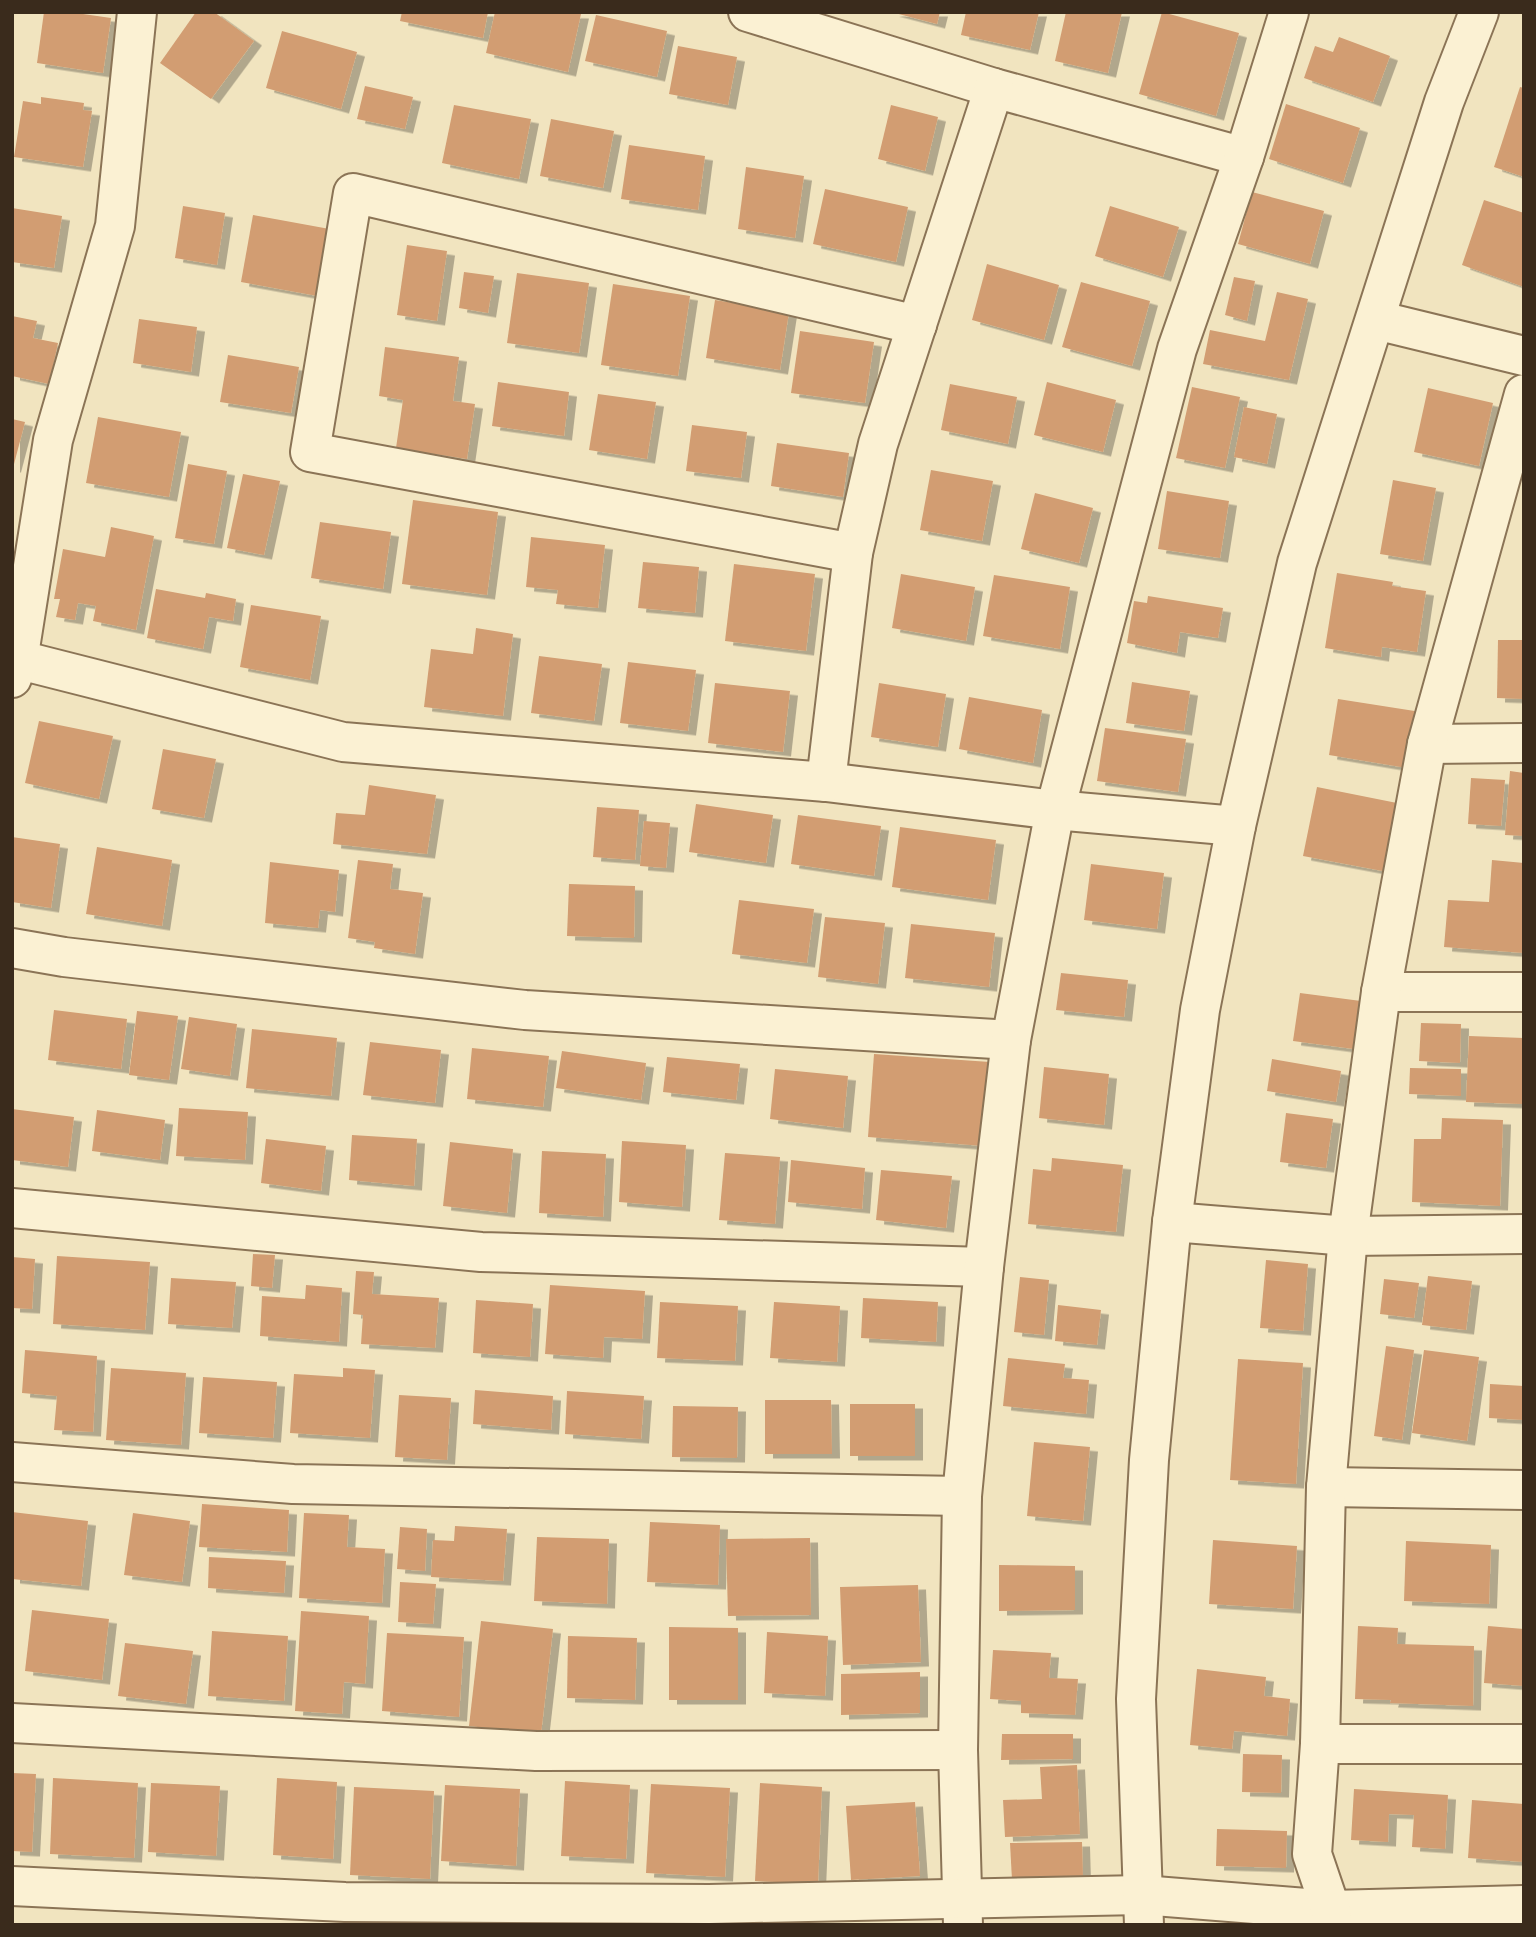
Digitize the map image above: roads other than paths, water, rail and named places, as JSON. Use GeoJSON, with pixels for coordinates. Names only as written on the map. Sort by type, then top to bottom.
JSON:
{"type":"FeatureCollection","features":[{"type":"Feature","properties":{"kind":"street"},"geometry":{"type":"LineString","coordinates":[[138,12],[115,226],[53,440],[14,666],[343,742],[826,782],[1055,810],[1236,826]]}},
{"type":"Feature","properties":{"kind":"street"},"geometry":{"type":"LineString","coordinates":[[748,12],[994,88],[1244,157]]}},
{"type":"Feature","properties":{"kind":"street"},"geometry":{"type":"LineString","coordinates":[[963,1911],[958,1750],[962,1496],[984,1266],[1011,1040],[1055,810],[1177,349],[1244,157],[1289,12]]}},
{"type":"Feature","properties":{"kind":"street"},"geometry":{"type":"LineString","coordinates":[[1143,1910],[1136,1699],[1149,1460],[1172,1222],[1200,1010],[1236,826],[1297,563],[1444,102],[1479,12]]}},
{"type":"Feature","properties":{"kind":"street"},"geometry":{"type":"LineString","coordinates":[[826,782],[853,552],[878,444],[994,88]]}},
{"type":"Feature","properties":{"kind":"street"},"geometry":{"type":"LineString","coordinates":[[853,552],[310,452],[353,192],[917,325]]}},
{"type":"Feature","properties":{"kind":"street"},"geometry":{"type":"LineString","coordinates":[[1376,320],[1524,356]]}},
{"type":"Feature","properties":{"kind":"street"},"geometry":{"type":"LineString","coordinates":[[1331,1918],[1312,1854],[1320,1744],[1326,1487],[1348,1236],[1381,992],[1427,744],[1510,493],[1524,394]]}},
{"type":"Feature","properties":{"kind":"street"},"geometry":{"type":"LineString","coordinates":[[1427,744],[1524,743]]}},
{"type":"Feature","properties":{"kind":"street"},"geometry":{"type":"LineString","coordinates":[[12,948],[64,957],[525,1010],[1011,1040]]}},
{"type":"Feature","properties":{"kind":"street"},"geometry":{"type":"LineString","coordinates":[[1381,992],[1524,992]]}},
{"type":"Feature","properties":{"kind":"street"},"geometry":{"type":"LineString","coordinates":[[12,1209],[481,1252],[984,1266]]}},
{"type":"Feature","properties":{"kind":"street"},"geometry":{"type":"LineString","coordinates":[[1172,1222],[1348,1236],[1524,1234]]}},
{"type":"Feature","properties":{"kind":"street"},"geometry":{"type":"LineString","coordinates":[[12,1462],[293,1484],[962,1496]]}},
{"type":"Feature","properties":{"kind":"street"},"geometry":{"type":"LineString","coordinates":[[1326,1487],[1524,1490]]}},
{"type":"Feature","properties":{"kind":"street"},"geometry":{"type":"LineString","coordinates":[[12,1723],[536,1751],[958,1750]]}},
{"type":"Feature","properties":{"kind":"street"},"geometry":{"type":"LineString","coordinates":[[1320,1744],[1524,1744]]}},
{"type":"Feature","properties":{"kind":"street"},"geometry":{"type":"LineString","coordinates":[[12,1885],[345,1902],[709,1904],[963,1911],[1143,1910],[1331,1918],[1524,1905]]}}]}
